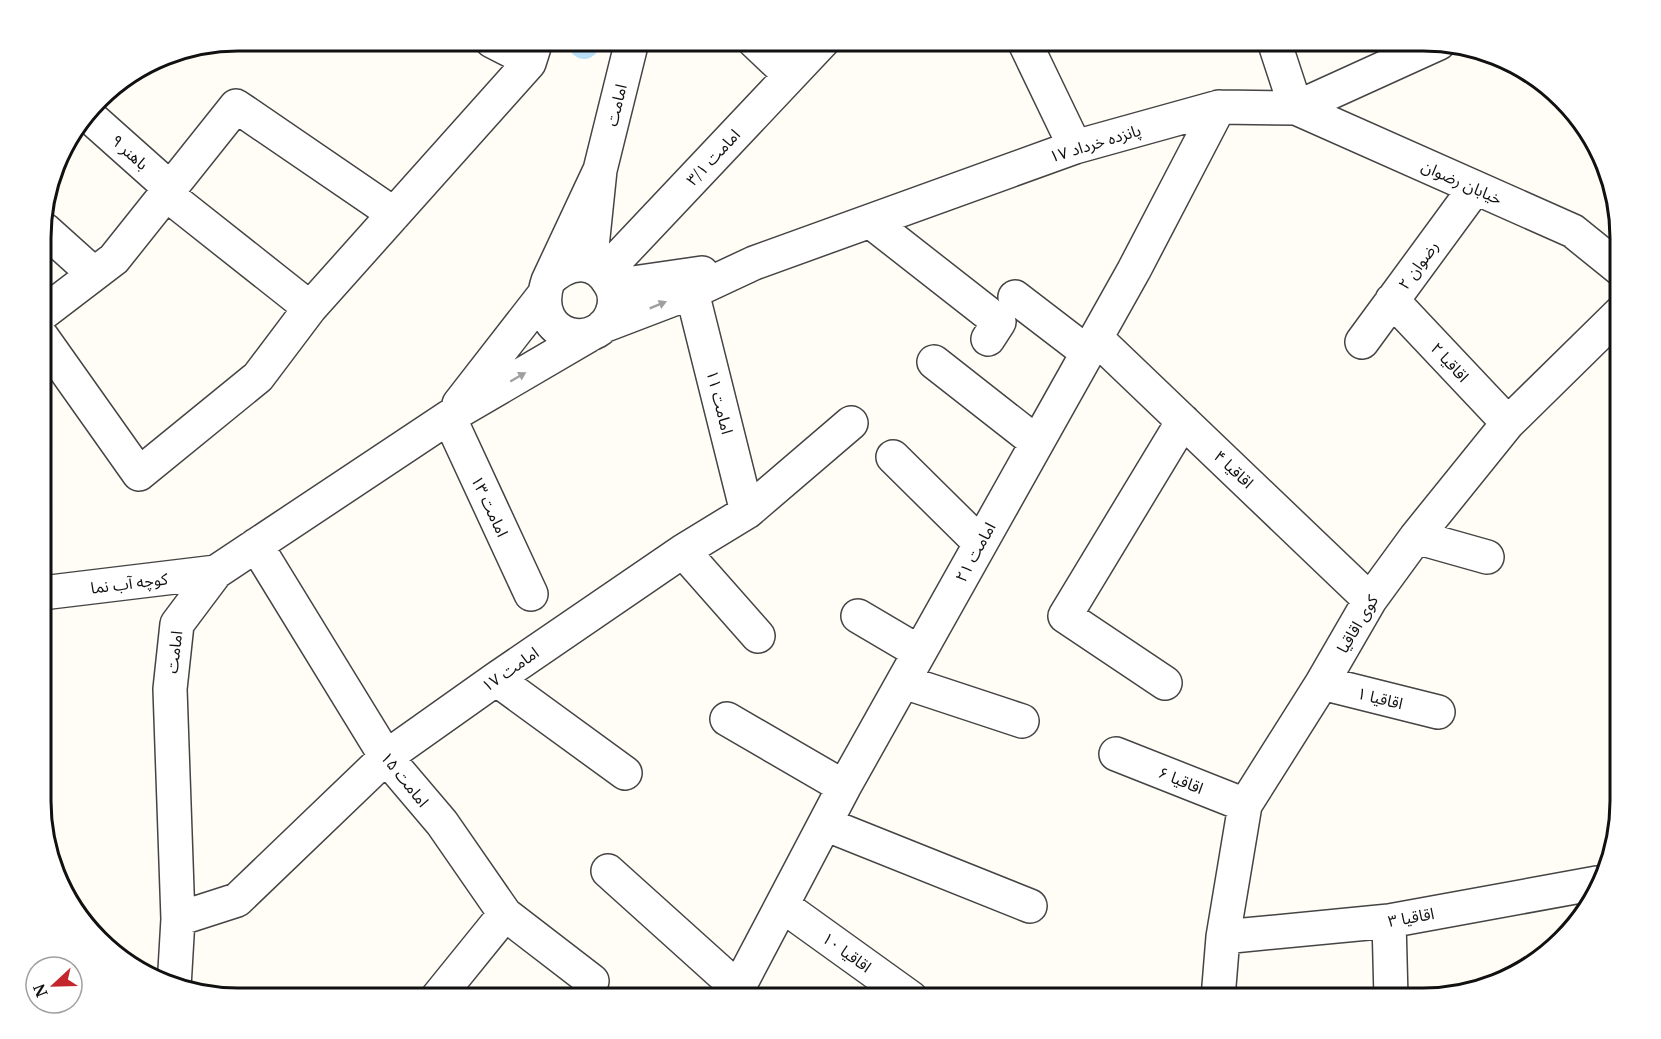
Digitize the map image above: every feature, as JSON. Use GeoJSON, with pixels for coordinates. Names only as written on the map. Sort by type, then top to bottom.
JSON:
{"type":"FeatureCollection","features":[{"type":"Feature","properties":{"kind":"street"},"geometry":{"type":"LineString","coordinates":[[51,350],[139,474],[258,377],[309,308],[394,214],[532,51]]}},
{"type":"Feature","properties":{"kind":"street","name":"امامت"},"geometry":{"type":"LineString","coordinates":[[449,417],[546,289],[600,170],[629,51]]}},
{"type":"Feature","properties":{"kind":"street"},"geometry":{"type":"LineString","coordinates":[[765,51],[790,75]]}},
{"type":"Feature","properties":{"kind":"street","name":"امامت ۳/۱"},"geometry":{"type":"LineString","coordinates":[[602,275],[813,51]]}},
{"type":"Feature","properties":{"kind":"street"},"geometry":{"type":"LineString","coordinates":[[1029,51],[1075,147]]}},
{"type":"Feature","properties":{"kind":"street"},"geometry":{"type":"LineString","coordinates":[[1278,51],[1296,108]]}},
{"type":"Feature","properties":{"kind":"street","name":"پانزده خرداد ۱۷"},"geometry":{"type":"LineString","coordinates":[[597,330],[692,292],[754,263],[1075,147],[1219,107],[1296,108],[1421,51]]}},
{"type":"Feature","properties":{"kind":"street"},"geometry":{"type":"LineString","coordinates":[[51,307],[114,260],[236,106],[394,214]]}},
{"type":"Feature","properties":{"kind":"street","name":"امامت ۲۱"},"geometry":{"type":"LineString","coordinates":[[739,988],[844,787],[1134,270],[1219,107]]}},
{"type":"Feature","properties":{"kind":"street","name":"خیابان رضوان"},"geometry":{"type":"LineString","coordinates":[[1296,108],[1573,231],[1610,261]]}},
{"type":"Feature","properties":{"kind":"street","name":"باهنر ۹"},"geometry":{"type":"LineString","coordinates":[[93,120],[169,192],[309,308]]}},
{"type":"Feature","properties":{"kind":"street","name":"امامت"},"geometry":{"type":"LineString","coordinates":[[600,170],[602,275]]}},
{"type":"Feature","properties":{"kind":"street","name":"رضوان ۲"},"geometry":{"type":"LineString","coordinates":[[1362,342],[1475,188]]}},
{"type":"Feature","properties":{"kind":"street"},"geometry":{"type":"LineString","coordinates":[[870,221],[999,322],[988,339]]}},
{"type":"Feature","properties":{"kind":"street"},"geometry":{"type":"LineString","coordinates":[[51,236],[94,274]]}},
{"type":"Feature","properties":{"kind":"street","name":"پانزده خرداد ۱۷"},"geometry":{"type":"LineString","coordinates":[[602,275],[666,279],[754,263]]}},
{"type":"Feature","properties":{"kind":"street"},"geometry":{"type":"LineString","coordinates":[[574,264],[602,275],[615,300],[612,315],[597,330],[573,336],[556,328],[546,314],[546,289],[560,270],[574,264]]}},
{"type":"Feature","properties":{"kind":"street","name":"امامت ۱۱"},"geometry":{"type":"LineString","coordinates":[[692,292],[747,512]]}},
{"type":"Feature","properties":{"kind":"street","name":"اقاقیا ۴"},"geometry":{"type":"LineString","coordinates":[[1015,297],[1092,345],[1183,421],[1370,600]]}},
{"type":"Feature","properties":{"kind":"street","name":"اقاقیا ۲"},"geometry":{"type":"LineString","coordinates":[[1392,300],[1508,423]]}},
{"type":"Feature","properties":{"kind":"street","name":"کوی اقاقیا"},"geometry":{"type":"LineString","coordinates":[[1219,988],[1222,937],[1245,806],[1322,683],[1370,600],[1416,537],[1508,423],[1610,323]]}},
{"type":"Feature","properties":{"kind":"street","name":"امامت"},"geometry":{"type":"LineString","coordinates":[[173,976],[178,919],[170,689],[177,624],[216,572],[449,417],[597,330]]}},
{"type":"Feature","properties":{"kind":"street"},"geometry":{"type":"LineString","coordinates":[[934,362],[1036,442]]}},
{"type":"Feature","properties":{"kind":"street","name":"امامت ۱۳"},"geometry":{"type":"LineString","coordinates":[[449,417],[531,594]]}},
{"type":"Feature","properties":{"kind":"street"},"geometry":{"type":"LineString","coordinates":[[1165,683],[1065,616],[1183,421]]}},
{"type":"Feature","properties":{"kind":"street","name":"امامت ۱۷"},"geometry":{"type":"LineString","coordinates":[[178,919],[237,900],[386,757],[683,551],[747,512],[850,423]]}},
{"type":"Feature","properties":{"kind":"street"},"geometry":{"type":"LineString","coordinates":[[893,457],[980,543]]}},
{"type":"Feature","properties":{"kind":"street"},"geometry":{"type":"LineString","coordinates":[[1416,537],[1487,556]]}},
{"type":"Feature","properties":{"kind":"street","name":"امامت ۱۵"},"geometry":{"type":"LineString","coordinates":[[256,545],[386,757],[442,823],[505,914],[592,981]]}},
{"type":"Feature","properties":{"kind":"street"},"geometry":{"type":"LineString","coordinates":[[683,551],[758,636]]}},
{"type":"Feature","properties":{"kind":"street","name":"کوچه آب نما"},"geometry":{"type":"LineString","coordinates":[[51,593],[216,572]]}},
{"type":"Feature","properties":{"kind":"street"},"geometry":{"type":"LineString","coordinates":[[858,616],[919,652]]}},
{"type":"Feature","properties":{"kind":"street"},"geometry":{"type":"LineString","coordinates":[[496,679],[625,773]]}},
{"type":"Feature","properties":{"kind":"street"},"geometry":{"type":"LineString","coordinates":[[904,682],[1022,721]]}},
{"type":"Feature","properties":{"kind":"street","name":"اقاقیا ۱"},"geometry":{"type":"LineString","coordinates":[[1322,683],[1438,712]]}},
{"type":"Feature","properties":{"kind":"street"},"geometry":{"type":"LineString","coordinates":[[727,719],[844,787]]}},
{"type":"Feature","properties":{"kind":"street","name":"اقاقیا ۶"},"geometry":{"type":"LineString","coordinates":[[1116,754],[1245,806]]}},
{"type":"Feature","properties":{"kind":"street"},"geometry":{"type":"LineString","coordinates":[[825,824],[1030,906]]}},
{"type":"Feature","properties":{"kind":"street"},"geometry":{"type":"LineString","coordinates":[[608,871],[730,988]]}},
{"type":"Feature","properties":{"kind":"street","name":"اقاقیا ۳"},"geometry":{"type":"LineString","coordinates":[[1222,937],[1389,921],[1590,884]]}},
{"type":"Feature","properties":{"kind":"street","name":"اقاقیا ۱۰"},"geometry":{"type":"LineString","coordinates":[[783,906],[897,988]]}},
{"type":"Feature","properties":{"kind":"street"},"geometry":{"type":"LineString","coordinates":[[445,988],[505,914]]}},
{"type":"Feature","properties":{"kind":"street"},"geometry":{"type":"LineString","coordinates":[[1389,921],[1391,988]]}}]}
